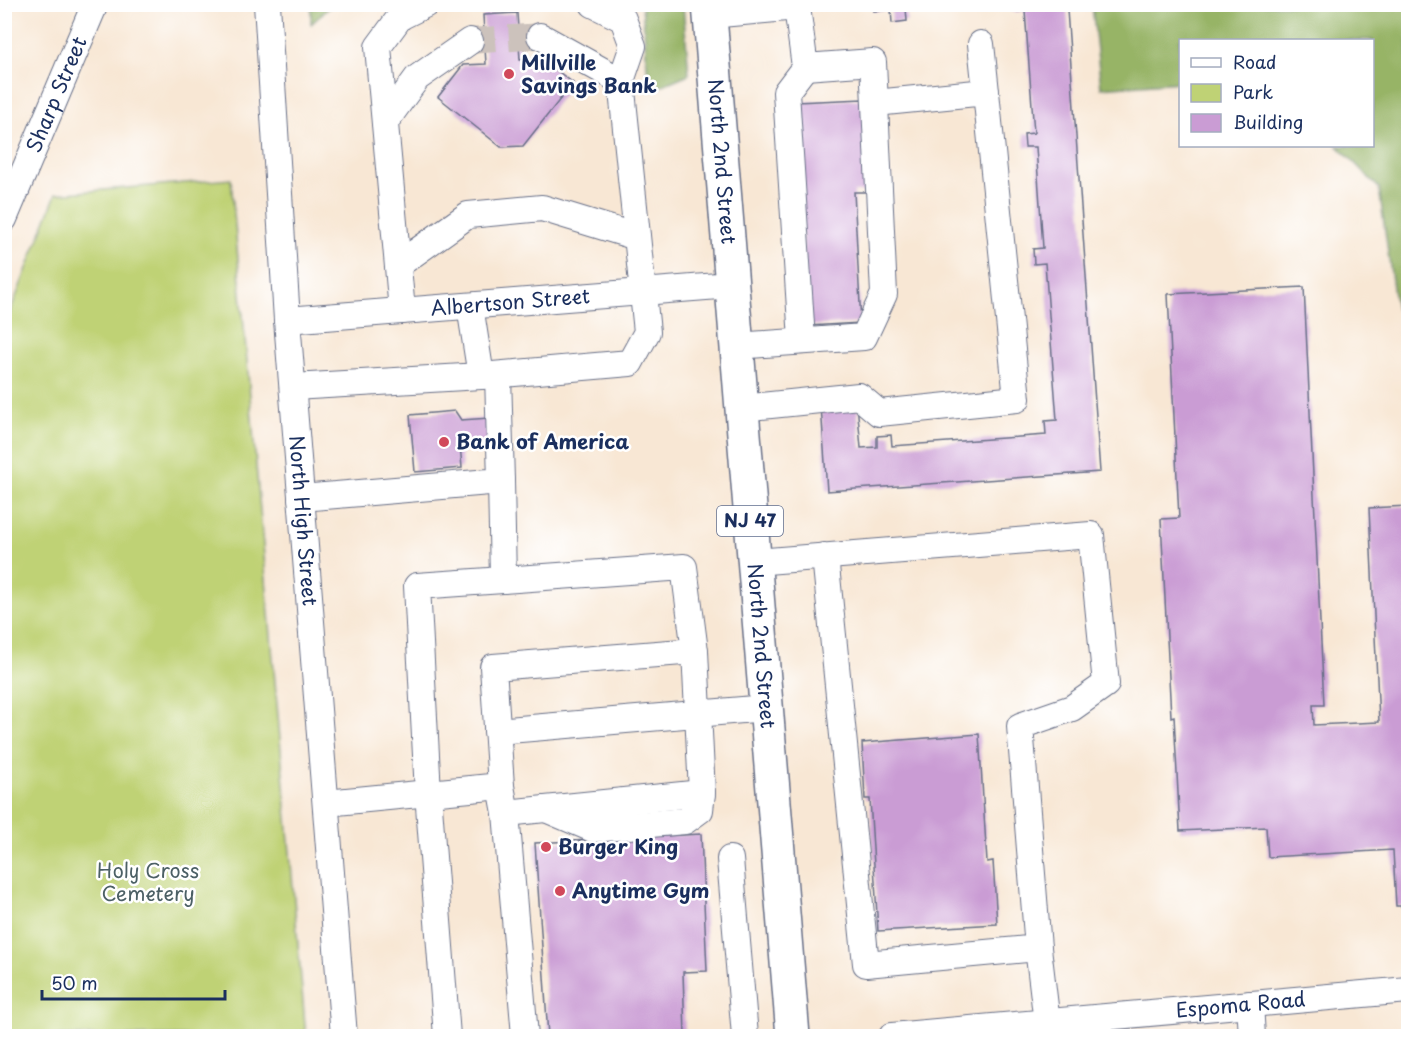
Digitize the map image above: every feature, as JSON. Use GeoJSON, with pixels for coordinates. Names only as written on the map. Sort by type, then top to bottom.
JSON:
{"type":"FeatureCollection","features":[{"type":"Feature","properties":{"kind":"main road","name":"North 2nd Street"},"geometry":{"type":"LineString","coordinates":[[709,10],[793,1036]]}},
{"type":"Feature","properties":{"kind":"street","name":"Sharp Street"},"geometry":{"type":"LineString","coordinates":[[4,219],[95,4]]}},
{"type":"Feature","properties":{"kind":"street","name":"North High Street"},"geometry":{"type":"LineString","coordinates":[[267,4],[287,320],[344,1036]]}},
{"type":"Feature","properties":{"kind":"street"},"geometry":{"type":"LineString","coordinates":[[402,311],[378,47],[400,17],[426,4]]}},
{"type":"Feature","properties":{"kind":"street"},"geometry":{"type":"LineString","coordinates":[[293,387],[490,375],[630,363],[647,332],[621,81],[633,46],[623,19],[593,4]]}},
{"type":"Feature","properties":{"kind":"street"},"geometry":{"type":"LineString","coordinates":[[709,10],[797,7],[805,67],[786,92],[802,340]]}},
{"type":"Feature","properties":{"kind":"street"},"geometry":{"type":"LineString","coordinates":[[540,36],[621,81]]}},
{"type":"Feature","properties":{"kind":"street"},"geometry":{"type":"LineString","coordinates":[[385,122],[417,78],[470,41]]}},
{"type":"Feature","properties":{"kind":"street"},"geometry":{"type":"LineString","coordinates":[[741,408],[859,396],[879,413],[1017,399],[981,44]]}},
{"type":"Feature","properties":{"kind":"street"},"geometry":{"type":"LineString","coordinates":[[736,346],[864,337],[885,294],[873,62],[805,67]]}},
{"type":"Feature","properties":{"kind":"street"},"geometry":{"type":"LineString","coordinates":[[875,103],[986,92]]}},
{"type":"Feature","properties":{"kind":"street"},"geometry":{"type":"LineString","coordinates":[[398,265],[468,215],[542,208],[637,237]]}},
{"type":"Feature","properties":{"kind":"street","name":"Albertson Street"},"geometry":{"type":"LineString","coordinates":[[287,320],[731,285]]}},
{"type":"Feature","properties":{"kind":"street"},"geometry":{"type":"LineString","coordinates":[[471,306],[490,375],[501,481],[503,580]]}},
{"type":"Feature","properties":{"kind":"street"},"geometry":{"type":"LineString","coordinates":[[302,498],[501,481]]}},
{"type":"Feature","properties":{"kind":"street"},"geometry":{"type":"LineString","coordinates":[[754,562],[1091,535],[1106,684],[1072,708],[1020,726],[1038,948],[1047,1023]]}},
{"type":"Feature","properties":{"kind":"street"},"geometry":{"type":"LineString","coordinates":[[825,556],[866,964],[1038,948]]}},
{"type":"Feature","properties":{"kind":"street"},"geometry":{"type":"LineString","coordinates":[[447,1036],[428,793],[417,586],[684,567],[695,651],[702,793],[506,813]]}},
{"type":"Feature","properties":{"kind":"street"},"geometry":{"type":"LineString","coordinates":[[525,1036],[506,813],[501,786],[493,667],[695,651]]}},
{"type":"Feature","properties":{"kind":"street"},"geometry":{"type":"LineString","coordinates":[[498,731],[698,712],[766,708]]}},
{"type":"Feature","properties":{"kind":"street"},"geometry":{"type":"LineString","coordinates":[[326,804],[501,786]]}},
{"type":"Feature","properties":{"kind":"street"},"geometry":{"type":"LineString","coordinates":[[730,859],[745,1036]]}},
{"type":"Feature","properties":{"kind":"street","name":"Espoma Road"},"geometry":{"type":"LineString","coordinates":[[891,1036],[1047,1023],[1136,1025],[1250,1004],[1408,990]]}},
{"type":"Feature","properties":{"kind":"street"},"geometry":{"type":"LineString","coordinates":[[1250,1004],[1252,1036]]}},
{"type":"Feature","properties":{"kind":"green space"},"geometry":{"type":"Polygon","coordinates":[[[311,4],[332,5],[311,24],[311,4]]]}},
{"type":"Feature","properties":{"kind":"green space"},"geometry":{"type":"Polygon","coordinates":[[[642,5],[683,5],[689,74],[649,91],[642,5]]]}},
{"type":"Feature","properties":{"kind":"green space"},"geometry":{"type":"Polygon","coordinates":[[[1092,5],[1408,5],[1408,306],[1396,309],[1379,188],[1339,147],[1374,147],[1374,39],[1179,39],[1179,82],[1101,88],[1092,5]]]}},
{"type":"Feature","properties":{"kind":"green space","name":"Holy Cross Cemetery"},"geometry":{"type":"Polygon","coordinates":[[[231,179],[306,1036],[5,1036],[5,325],[56,194],[231,179]]]}},
{"type":"Feature","properties":{"kind":"building"},"geometry":{"type":"Polygon","coordinates":[[[873,4],[933,4],[933,6],[906,8],[907,21],[892,23],[891,10],[873,11],[873,4]]]}},
{"type":"Feature","properties":{"kind":"building"},"geometry":{"type":"Polygon","coordinates":[[[1011,4],[1076,4],[1076,10],[1067,10],[1100,472],[827,491],[821,406],[857,404],[861,448],[877,447],[877,436],[891,435],[892,446],[1046,435],[1045,421],[1057,420],[1045,263],[1034,264],[1033,249],[1043,248],[1036,147],[1025,147],[1024,134],[1034,133],[1025,11],[1012,12],[1011,4]]]}},
{"type":"Feature","properties":{"kind":"building","name":"Millville Savings Bank"},"geometry":{"type":"Polygon","coordinates":[[[517,13],[520,60],[542,59],[573,83],[523,146],[501,147],[438,97],[463,65],[486,64],[483,15],[517,13]]]}},
{"type":"Feature","properties":{"kind":"building"},"geometry":{"type":"Polygon","coordinates":[[[863,99],[868,192],[854,192],[861,323],[807,326],[796,102],[863,99]]]}},
{"type":"Feature","properties":{"kind":"building"},"geometry":{"type":"Polygon","coordinates":[[[1304,287],[1324,705],[1313,705],[1314,725],[1379,722],[1369,508],[1408,506],[1408,906],[1396,906],[1393,850],[1268,857],[1266,827],[1180,831],[1174,716],[1171,717],[1161,519],[1179,518],[1168,294],[1304,287]]]}},
{"type":"Feature","properties":{"kind":"building","name":"Bank of America"},"geometry":{"type":"Polygon","coordinates":[[[455,411],[461,420],[490,418],[492,441],[460,444],[462,468],[415,472],[410,415],[455,411]]]}},
{"type":"Feature","properties":{"kind":"building"},"geometry":{"type":"Polygon","coordinates":[[[979,734],[987,862],[993,861],[997,924],[878,931],[870,799],[865,799],[862,743],[979,734]]]}},
{"type":"Feature","properties":{"kind":"building"},"geometry":{"type":"Polygon","coordinates":[[[701,834],[707,971],[683,972],[685,1036],[548,1036],[535,843],[701,834]]]}},
{"type":"Feature","properties":{"kind":"tunnel"},"geometry":{"type":"LineString","coordinates":[[470,41],[540,36]]}},
{"type":"Feature","properties":{"kind":"place","name":"Millville Savings Bank"},"geometry":{"type":"Point","coordinates":[509,74]}},
{"type":"Feature","properties":{"kind":"place","name":"Bank of America"},"geometry":{"type":"Point","coordinates":[444,442]}},
{"type":"Feature","properties":{"kind":"place","name":"Burger King"},"geometry":{"type":"Point","coordinates":[546,847]}},
{"type":"Feature","properties":{"kind":"place","name":"Anytime Gym"},"geometry":{"type":"Point","coordinates":[560,891]}}]}
